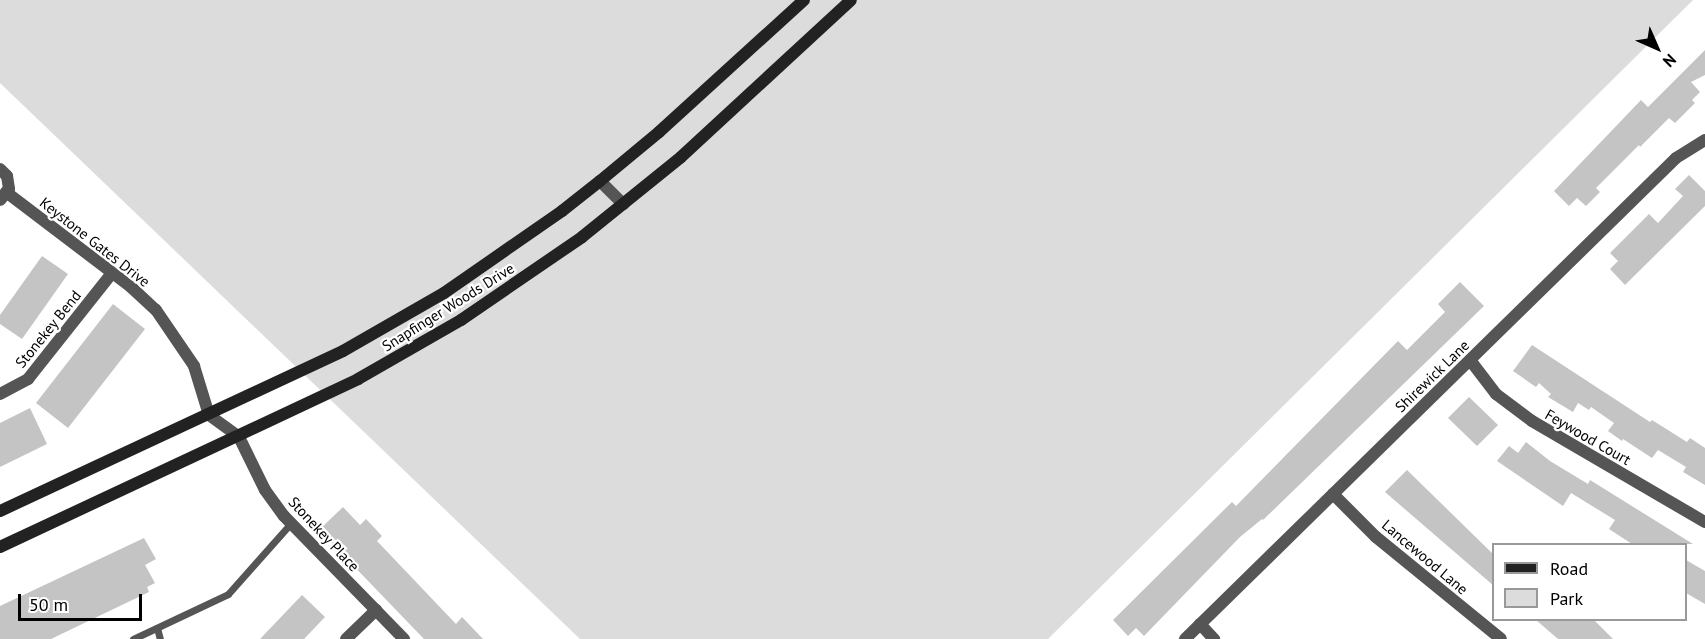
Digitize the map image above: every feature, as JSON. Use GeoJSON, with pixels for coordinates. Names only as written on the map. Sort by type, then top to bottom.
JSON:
{"type":"FeatureCollection","features":[{"type":"Feature","properties":{"kind":"main road","name":"Snapfinger Woods Drive"},"geometry":{"type":"LineString","coordinates":[[0,511],[343,351],[444,292],[562,211],[600,181],[659,132],[804,0]]}},
{"type":"Feature","properties":{"kind":"main road","name":"Snapfinger Woods Drive"},"geometry":{"type":"LineString","coordinates":[[0,547],[239,437],[358,379],[461,320],[582,237],[681,157],[851,0]]}},
{"type":"Feature","properties":{"kind":"street","name":"Shirewick Lane"},"geometry":{"type":"LineString","coordinates":[[1185,639],[1676,158],[1705,140]]}},
{"type":"Feature","properties":{"kind":"street","name":"Keystone Gates Drive"},"geometry":{"type":"LineString","coordinates":[[0,169],[7,176],[9,189],[3,196],[112,273],[156,310],[194,366],[209,415]]}},
{"type":"Feature","properties":{"kind":"street"},"geometry":{"type":"LineString","coordinates":[[600,181],[623,204]]}},
{"type":"Feature","properties":{"kind":"street","name":"Stonekey Bend"},"geometry":{"type":"LineString","coordinates":[[0,393],[28,379],[112,273]]}},
{"type":"Feature","properties":{"kind":"street","name":"Feywood Court"},"geometry":{"type":"LineString","coordinates":[[1470,360],[1496,394],[1532,421],[1705,522]]}},
{"type":"Feature","properties":{"kind":"street"},"geometry":{"type":"LineString","coordinates":[[209,415],[239,437]]}},
{"type":"Feature","properties":{"kind":"street","name":"Stonekey Place"},"geometry":{"type":"LineString","coordinates":[[239,437],[265,490],[291,523],[404,639]]}},
{"type":"Feature","properties":{"kind":"street","name":"Lancewood Lane"},"geometry":{"type":"LineString","coordinates":[[1333,494],[1376,537],[1501,639]]}},
{"type":"Feature","properties":{"kind":"street"},"geometry":{"type":"LineString","coordinates":[[346,639],[376,610]]}},
{"type":"Feature","properties":{"kind":"street"},"geometry":{"type":"LineString","coordinates":[[1200,624],[1214,639]]}},
{"type":"Feature","properties":{"kind":"lane"},"geometry":{"type":"LineString","coordinates":[[133,639],[228,594],[291,523]]}},
{"type":"Feature","properties":{"kind":"lane"},"geometry":{"type":"LineString","coordinates":[[157,628],[160,639]]}},
{"type":"Feature","properties":{"kind":"green space"},"geometry":{"type":"Polygon","coordinates":[[[0,0],[1693,0],[1048,639],[580,639],[0,83],[0,0]]]}},
{"type":"Feature","properties":{"kind":"building"},"geometry":{"type":"Polygon","coordinates":[[[1705,50],[1705,75],[1691,82],[1700,92],[1692,100],[1695,103],[1675,123],[1669,118],[1640,147],[1639,145],[1596,188],[1600,192],[1586,206],[1577,198],[1569,206],[1554,191],[1641,100],[1648,107],[1705,50]]]}},
{"type":"Feature","properties":{"kind":"building"},"geometry":{"type":"Polygon","coordinates":[[[1689,175],[1705,191],[1705,206],[1625,285],[1610,269],[1618,261],[1610,253],[1649,214],[1658,223],[1683,196],[1675,189],[1689,175]]]}},
{"type":"Feature","properties":{"kind":"building"},"geometry":{"type":"Polygon","coordinates":[[[42,256],[68,274],[22,339],[0,324],[0,315],[42,256]]]}},
{"type":"Feature","properties":{"kind":"building"},"geometry":{"type":"Polygon","coordinates":[[[1460,282],[1484,306],[1263,520],[1240,537],[1144,636],[1136,628],[1128,636],[1113,620],[1232,502],[1236,506],[1398,341],[1407,350],[1445,312],[1438,304],[1460,282]]]}},
{"type":"Feature","properties":{"kind":"building"},"geometry":{"type":"Polygon","coordinates":[[[113,304],[145,329],[68,428],[36,403],[113,304]]]}},
{"type":"Feature","properties":{"kind":"building"},"geometry":{"type":"Polygon","coordinates":[[[1532,345],[1650,422],[1652,420],[1687,442],[1690,438],[1705,448],[1705,485],[1683,472],[1686,467],[1658,450],[1652,458],[1623,439],[1622,441],[1608,431],[1614,423],[1591,407],[1589,410],[1578,403],[1573,412],[1548,397],[1551,394],[1539,383],[1536,387],[1513,371],[1532,345]]]}},
{"type":"Feature","properties":{"kind":"building"},"geometry":{"type":"Polygon","coordinates":[[[1469,397],[1498,425],[1477,446],[1448,418],[1469,397]]]}},
{"type":"Feature","properties":{"kind":"building"},"geometry":{"type":"Polygon","coordinates":[[[30,408],[47,444],[0,467],[0,423],[30,408]]]}},
{"type":"Feature","properties":{"kind":"building"},"geometry":{"type":"Polygon","coordinates":[[[1526,442],[1550,461],[1588,484],[1590,480],[1693,544],[1630,543],[1609,529],[1615,520],[1571,493],[1563,506],[1497,461],[1509,446],[1518,453],[1526,442]]]}},
{"type":"Feature","properties":{"kind":"building"},"geometry":{"type":"Polygon","coordinates":[[[1407,470],[1492,553],[1492,584],[1385,492],[1407,470]]]}},
{"type":"Feature","properties":{"kind":"building"},"geometry":{"type":"Polygon","coordinates":[[[343,507],[360,525],[366,519],[382,536],[377,541],[456,624],[462,617],[483,639],[424,639],[319,530],[343,507]]]}},
{"type":"Feature","properties":{"kind":"building"},"geometry":{"type":"Polygon","coordinates":[[[144,538],[156,559],[145,565],[155,583],[147,587],[149,592],[51,639],[0,639],[0,606],[144,538]]]}},
{"type":"Feature","properties":{"kind":"building"},"geometry":{"type":"Polygon","coordinates":[[[1687,561],[1705,571],[1705,604],[1687,594],[1687,561]]]}},
{"type":"Feature","properties":{"kind":"building"},"geometry":{"type":"Polygon","coordinates":[[[302,595],[325,617],[304,639],[260,639],[302,595]]]}},
{"type":"Feature","properties":{"kind":"building"},"geometry":{"type":"Polygon","coordinates":[[[1537,621],[1595,621],[1613,639],[1558,639],[1537,621]]]}}]}
